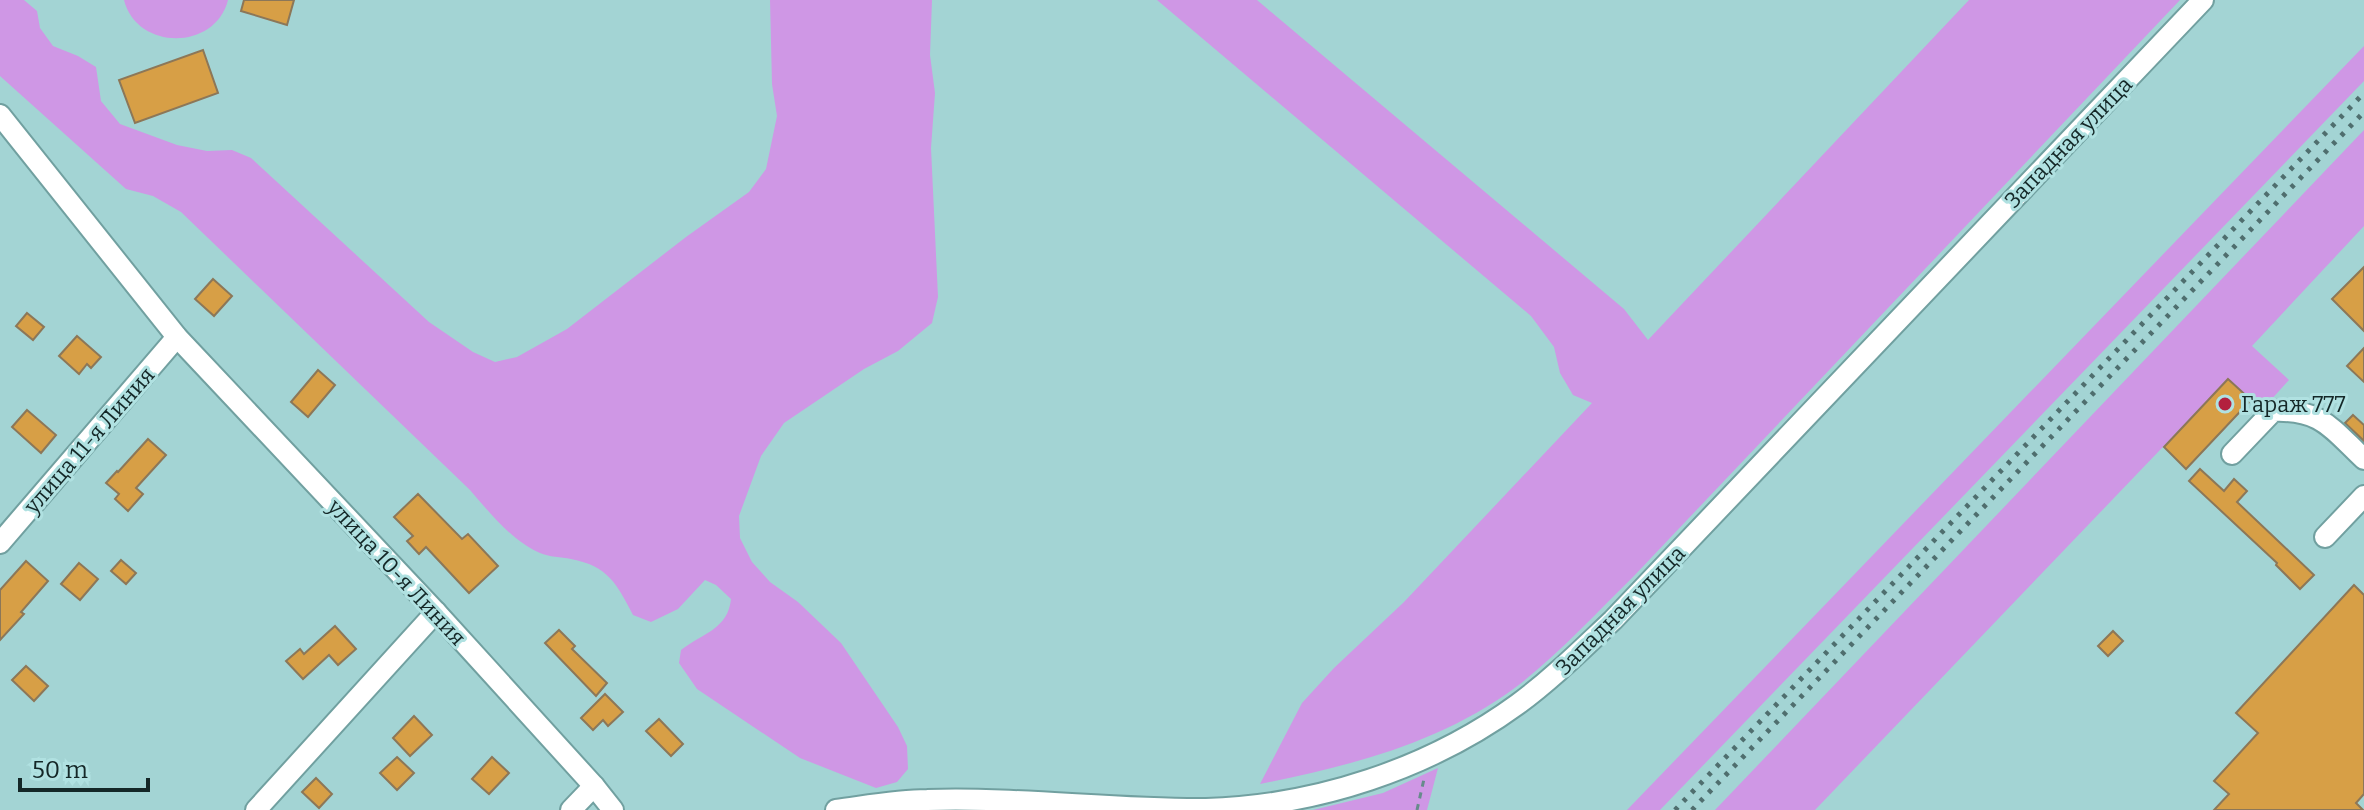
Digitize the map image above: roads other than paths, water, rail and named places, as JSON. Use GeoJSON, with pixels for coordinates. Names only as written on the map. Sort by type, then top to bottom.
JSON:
{"type":"FeatureCollection","features":[{"type":"Feature","properties":{"kind":"street","name":"Западная улица"},"geometry":{"type":"LineString","coordinates":[[836,810],[923,800],[1147,809],[1253,807],[1351,785],[1429,758],[1518,705],[1613,620],[2203,0]]}},
{"type":"Feature","properties":{"kind":"street","name":"улица 10-я Линия"},"geometry":{"type":"LineString","coordinates":[[3,124],[177,337],[436,612],[613,810]]}},
{"type":"Feature","properties":{"kind":"street","name":"улица 11-я Линия"},"geometry":{"type":"LineString","coordinates":[[0,543],[177,337]]}},
{"type":"Feature","properties":{"kind":"street"},"geometry":{"type":"LineString","coordinates":[[2232,454],[2273,411],[2290,410],[2311,414],[2327,424],[2364,459]]}},
{"type":"Feature","properties":{"kind":"street"},"geometry":{"type":"LineString","coordinates":[[2325,537],[2364,496]]}},
{"type":"Feature","properties":{"kind":"street"},"geometry":{"type":"LineString","coordinates":[[256,810],[436,612]]}},
{"type":"Feature","properties":{"kind":"street"},"geometry":{"type":"LineString","coordinates":[[571,810],[594,786]]}},
{"type":"Feature","properties":{"kind":"railway"},"geometry":{"type":"LineString","coordinates":[[1675,810],[2364,93]]}},
{"type":"Feature","properties":{"kind":"railway"},"geometry":{"type":"LineString","coordinates":[[1692,810],[2364,112]]}},
{"type":"Feature","properties":{"kind":"place","name":"Гараж 777"},"geometry":{"type":"Point","coordinates":[2225,404]}}]}
